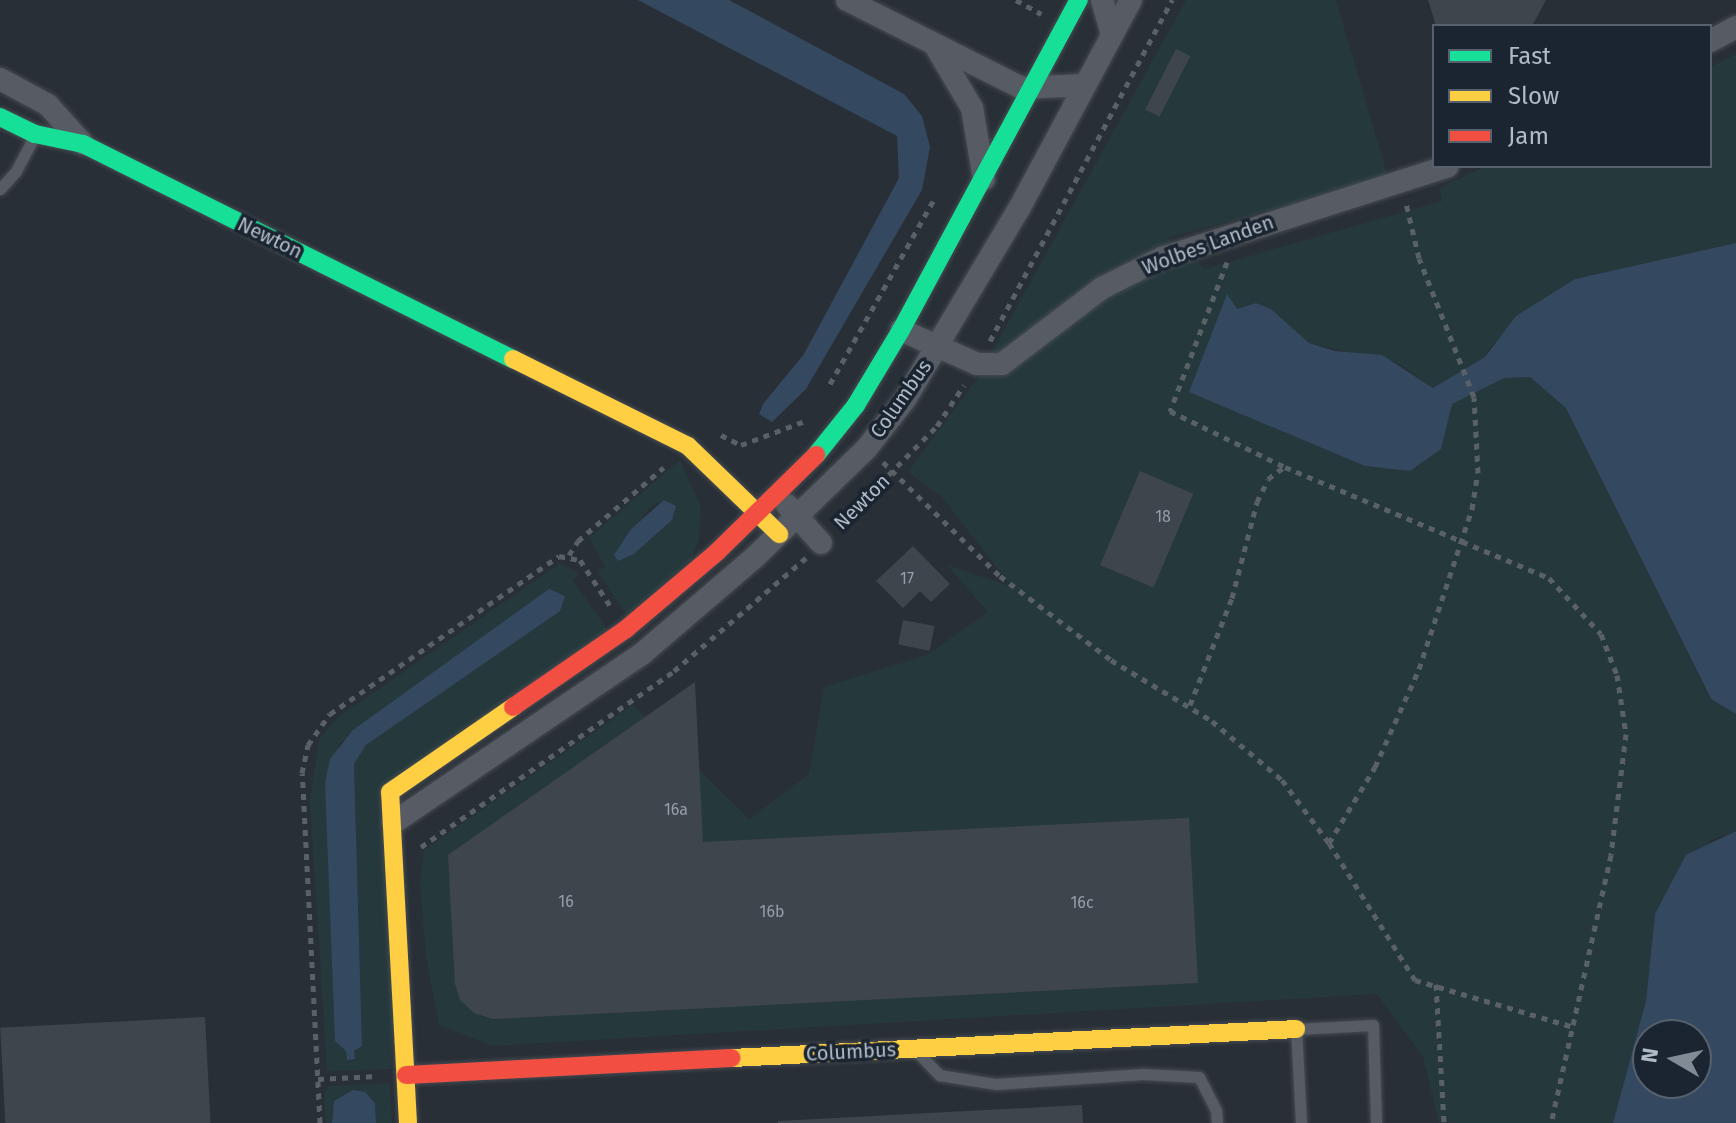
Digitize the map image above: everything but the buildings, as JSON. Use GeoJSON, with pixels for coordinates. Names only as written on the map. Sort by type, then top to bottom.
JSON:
{"type":"FeatureCollection","features":[{"type":"Feature","properties":{"kind":"street"},"geometry":{"type":"LineString","coordinates":[[847,0],[936,47],[1031,89],[1084,85]]}},
{"type":"Feature","properties":{"kind":"street"},"geometry":{"type":"LineString","coordinates":[[977,364],[901,330],[1079,0]]}},
{"type":"Feature","properties":{"kind":"street"},"geometry":{"type":"LineString","coordinates":[[1102,0],[1112,35]]}},
{"type":"Feature","properties":{"kind":"street"},"geometry":{"type":"LineString","coordinates":[[936,348],[1131,0]]}},
{"type":"Feature","properties":{"kind":"street"},"geometry":{"type":"LineString","coordinates":[[1712,40],[1736,27]]}},
{"type":"Feature","properties":{"kind":"street"},"geometry":{"type":"LineString","coordinates":[[936,47],[972,108],[984,179]]}},
{"type":"Feature","properties":{"kind":"street","name":"Newton"},"geometry":{"type":"LineString","coordinates":[[0,79],[48,105],[83,144]]}},
{"type":"Feature","properties":{"kind":"street","name":"Newton"},"geometry":{"type":"LineString","coordinates":[[0,117],[35,134],[83,144],[688,446],[759,511],[779,534]]}},
{"type":"Feature","properties":{"kind":"street","name":"Wolbes Landen"},"geometry":{"type":"LineString","coordinates":[[977,364],[1002,364],[1114,282],[1162,258],[1442,168]]}},
{"type":"Feature","properties":{"kind":"street","name":"Columbus"},"geometry":{"type":"LineString","coordinates":[[408,1123],[390,792],[626,629],[759,511],[856,405],[901,330]]}},
{"type":"Feature","properties":{"kind":"street","name":"Columbus"},"geometry":{"type":"LineString","coordinates":[[393,823],[643,653],[779,534],[867,448],[936,348]]}},
{"type":"Feature","properties":{"kind":"street"},"geometry":{"type":"LineString","coordinates":[[776,493],[821,543]]}},
{"type":"Feature","properties":{"kind":"street","name":"Columbus"},"geometry":{"type":"LineString","coordinates":[[406,1075],[1296,1029]]}},
{"type":"Feature","properties":{"kind":"lane"},"geometry":{"type":"LineString","coordinates":[[0,189],[16,171],[48,105]]}},
{"type":"Feature","properties":{"kind":"lane"},"geometry":{"type":"LineString","coordinates":[[1301,1123],[1296,1029],[1373,1025],[1376,1123]]}},
{"type":"Feature","properties":{"kind":"lane"},"geometry":{"type":"LineString","coordinates":[[914,1049],[939,1075],[996,1084],[1143,1074],[1199,1077],[1216,1110],[1217,1123]]}},
{"type":"Feature","properties":{"kind":"path"},"geometry":{"type":"LineString","coordinates":[[1016,0],[1037,11]]}},
{"type":"Feature","properties":{"kind":"path"},"geometry":{"type":"LineString","coordinates":[[1029,25],[1043,0]]}},
{"type":"Feature","properties":{"kind":"path","name":"Newton"},"geometry":{"type":"LineString","coordinates":[[394,865],[662,680],[776,588],[937,426],[977,364],[1172,0]]}},
{"type":"Feature","properties":{"kind":"path"},"geometry":{"type":"LineString","coordinates":[[1329,843],[1389,740],[1419,669],[1478,473],[1474,397],[1419,258],[1401,183]]}},
{"type":"Feature","properties":{"kind":"path"},"geometry":{"type":"LineString","coordinates":[[826,392],[939,191]]}},
{"type":"Feature","properties":{"kind":"path"},"geometry":{"type":"LineString","coordinates":[[1238,232],[1170,411],[1285,467],[1527,566],[1569,594],[1601,634],[1617,675],[1626,734],[1611,855],[1570,1026],[1551,1123]]}},
{"type":"Feature","properties":{"kind":"path"},"geometry":{"type":"LineString","coordinates":[[569,555],[578,541],[707,428],[741,445],[811,419]]}},
{"type":"Feature","properties":{"kind":"path"},"geometry":{"type":"LineString","coordinates":[[1190,705],[1232,598],[1257,502],[1268,479],[1285,467]]}},
{"type":"Feature","properties":{"kind":"path"},"geometry":{"type":"LineString","coordinates":[[893,471],[1000,576],[1111,660],[1190,705],[1282,780],[1329,843],[1415,980],[1570,1026]]}},
{"type":"Feature","properties":{"kind":"path"},"geometry":{"type":"LineString","coordinates":[[1436,984],[1444,1123]]}},
{"type":"Feature","properties":{"kind":"path"},"geometry":{"type":"LineString","coordinates":[[320,1123],[318,1079],[406,1075]]}},
{"type":"Feature","properties":{"kind":"green space"},"geometry":{"type":"Polygon","coordinates":[[[1186,0],[1336,0],[1388,177],[1168,238],[1205,269],[1442,201],[1439,188],[1482,168],[1712,168],[1712,66],[1736,54],[1736,243],[1575,279],[1490,347],[1485,357],[1433,388],[1398,363],[1309,343],[1271,309],[1256,303],[1237,309],[1189,391],[1365,466],[1410,471],[1440,449],[1451,404],[1476,389],[1504,378],[1530,377],[1566,408],[1710,699],[1736,714],[1736,831],[1711,840],[1655,914],[1646,1001],[1641,1019],[1632,1019],[1632,1053],[1613,1123],[1439,1123],[1423,1057],[1377,994],[493,1046],[439,1025],[426,957],[420,882],[424,850],[633,705],[749,819],[809,774],[824,687],[927,655],[988,612],[947,565],[1012,587],[942,497],[908,472],[977,379],[1186,0]]]}},
{"type":"Feature","properties":{"kind":"green space"},"geometry":{"type":"Polygon","coordinates":[[[680,460],[701,507],[699,540],[692,558],[627,616],[598,572],[605,566],[589,538],[680,460]],[[669,501],[652,505],[614,555],[634,554],[667,525],[669,501]]]}},
{"type":"Feature","properties":{"kind":"green space"},"geometry":{"type":"Polygon","coordinates":[[[559,564],[579,572],[573,581],[608,630],[402,773],[391,1069],[327,1071],[310,801],[319,739],[337,718],[559,564]],[[549,589],[339,744],[331,945],[347,1059],[355,1059],[354,1051],[362,1046],[354,764],[366,745],[559,611],[560,601],[549,589]]]}},
{"type":"Feature","properties":{"kind":"green space"},"geometry":{"type":"Polygon","coordinates":[[[390,1083],[392,1123],[376,1123],[375,1103],[365,1092],[332,1110],[332,1123],[326,1123],[324,1093],[329,1086],[390,1083]]]}},
{"type":"Feature","properties":{"kind":"water"},"geometry":{"type":"Polygon","coordinates":[[[638,0],[729,0],[904,94],[922,116],[930,147],[922,190],[806,389],[772,422],[759,414],[763,404],[804,354],[899,178],[897,136],[638,0]]]}},
{"type":"Feature","properties":{"kind":"water"},"geometry":{"type":"Polygon","coordinates":[[[1736,243],[1736,714],[1711,699],[1566,408],[1530,377],[1504,378],[1452,404],[1441,449],[1410,471],[1365,466],[1189,392],[1227,294],[1237,309],[1256,303],[1271,309],[1309,343],[1335,351],[1382,355],[1433,388],[1485,357],[1516,316],[1575,279],[1736,243]]]}},
{"type":"Feature","properties":{"kind":"water"},"geometry":{"type":"Polygon","coordinates":[[[664,500],[676,506],[672,520],[634,554],[618,561],[614,555],[631,529],[664,500]]]}},
{"type":"Feature","properties":{"kind":"water"},"geometry":{"type":"Polygon","coordinates":[[[549,589],[565,596],[560,611],[366,745],[354,764],[362,1046],[354,1051],[355,1059],[347,1060],[346,1051],[335,1041],[325,783],[330,759],[353,730],[549,589]]]}},
{"type":"Feature","properties":{"kind":"water"},"geometry":{"type":"Polygon","coordinates":[[[1736,831],[1736,1123],[1613,1123],[1632,1053],[1632,1099],[1712,1099],[1712,1019],[1641,1019],[1646,1001],[1655,914],[1686,855],[1736,831]]]}},
{"type":"Feature","properties":{"kind":"water"},"geometry":{"type":"Polygon","coordinates":[[[353,1090],[365,1092],[375,1103],[376,1123],[332,1123],[334,1101],[353,1090]]]}},
{"type":"Feature","properties":{"kind":"traffic: fast"},"geometry":{"type":"LineString","coordinates":[[816,455],[856,405],[901,330],[1079,0]]}},
{"type":"Feature","properties":{"kind":"traffic: fast"},"geometry":{"type":"LineString","coordinates":[[0,117],[35,134],[83,144],[513,359]]}},
{"type":"Feature","properties":{"kind":"traffic: slow"},"geometry":{"type":"LineString","coordinates":[[513,359],[688,446],[779,534]]}},
{"type":"Feature","properties":{"kind":"traffic: slow"},"geometry":{"type":"LineString","coordinates":[[408,1123],[390,792],[513,707]]}},
{"type":"Feature","properties":{"kind":"traffic: slow"},"geometry":{"type":"LineString","coordinates":[[732,1058],[1296,1029]]}},
{"type":"Feature","properties":{"kind":"traffic: jam"},"geometry":{"type":"LineString","coordinates":[[513,707],[626,629],[717,552],[816,455]]}},
{"type":"Feature","properties":{"kind":"traffic: jam"},"geometry":{"type":"LineString","coordinates":[[406,1075],[732,1058]]}}]}
